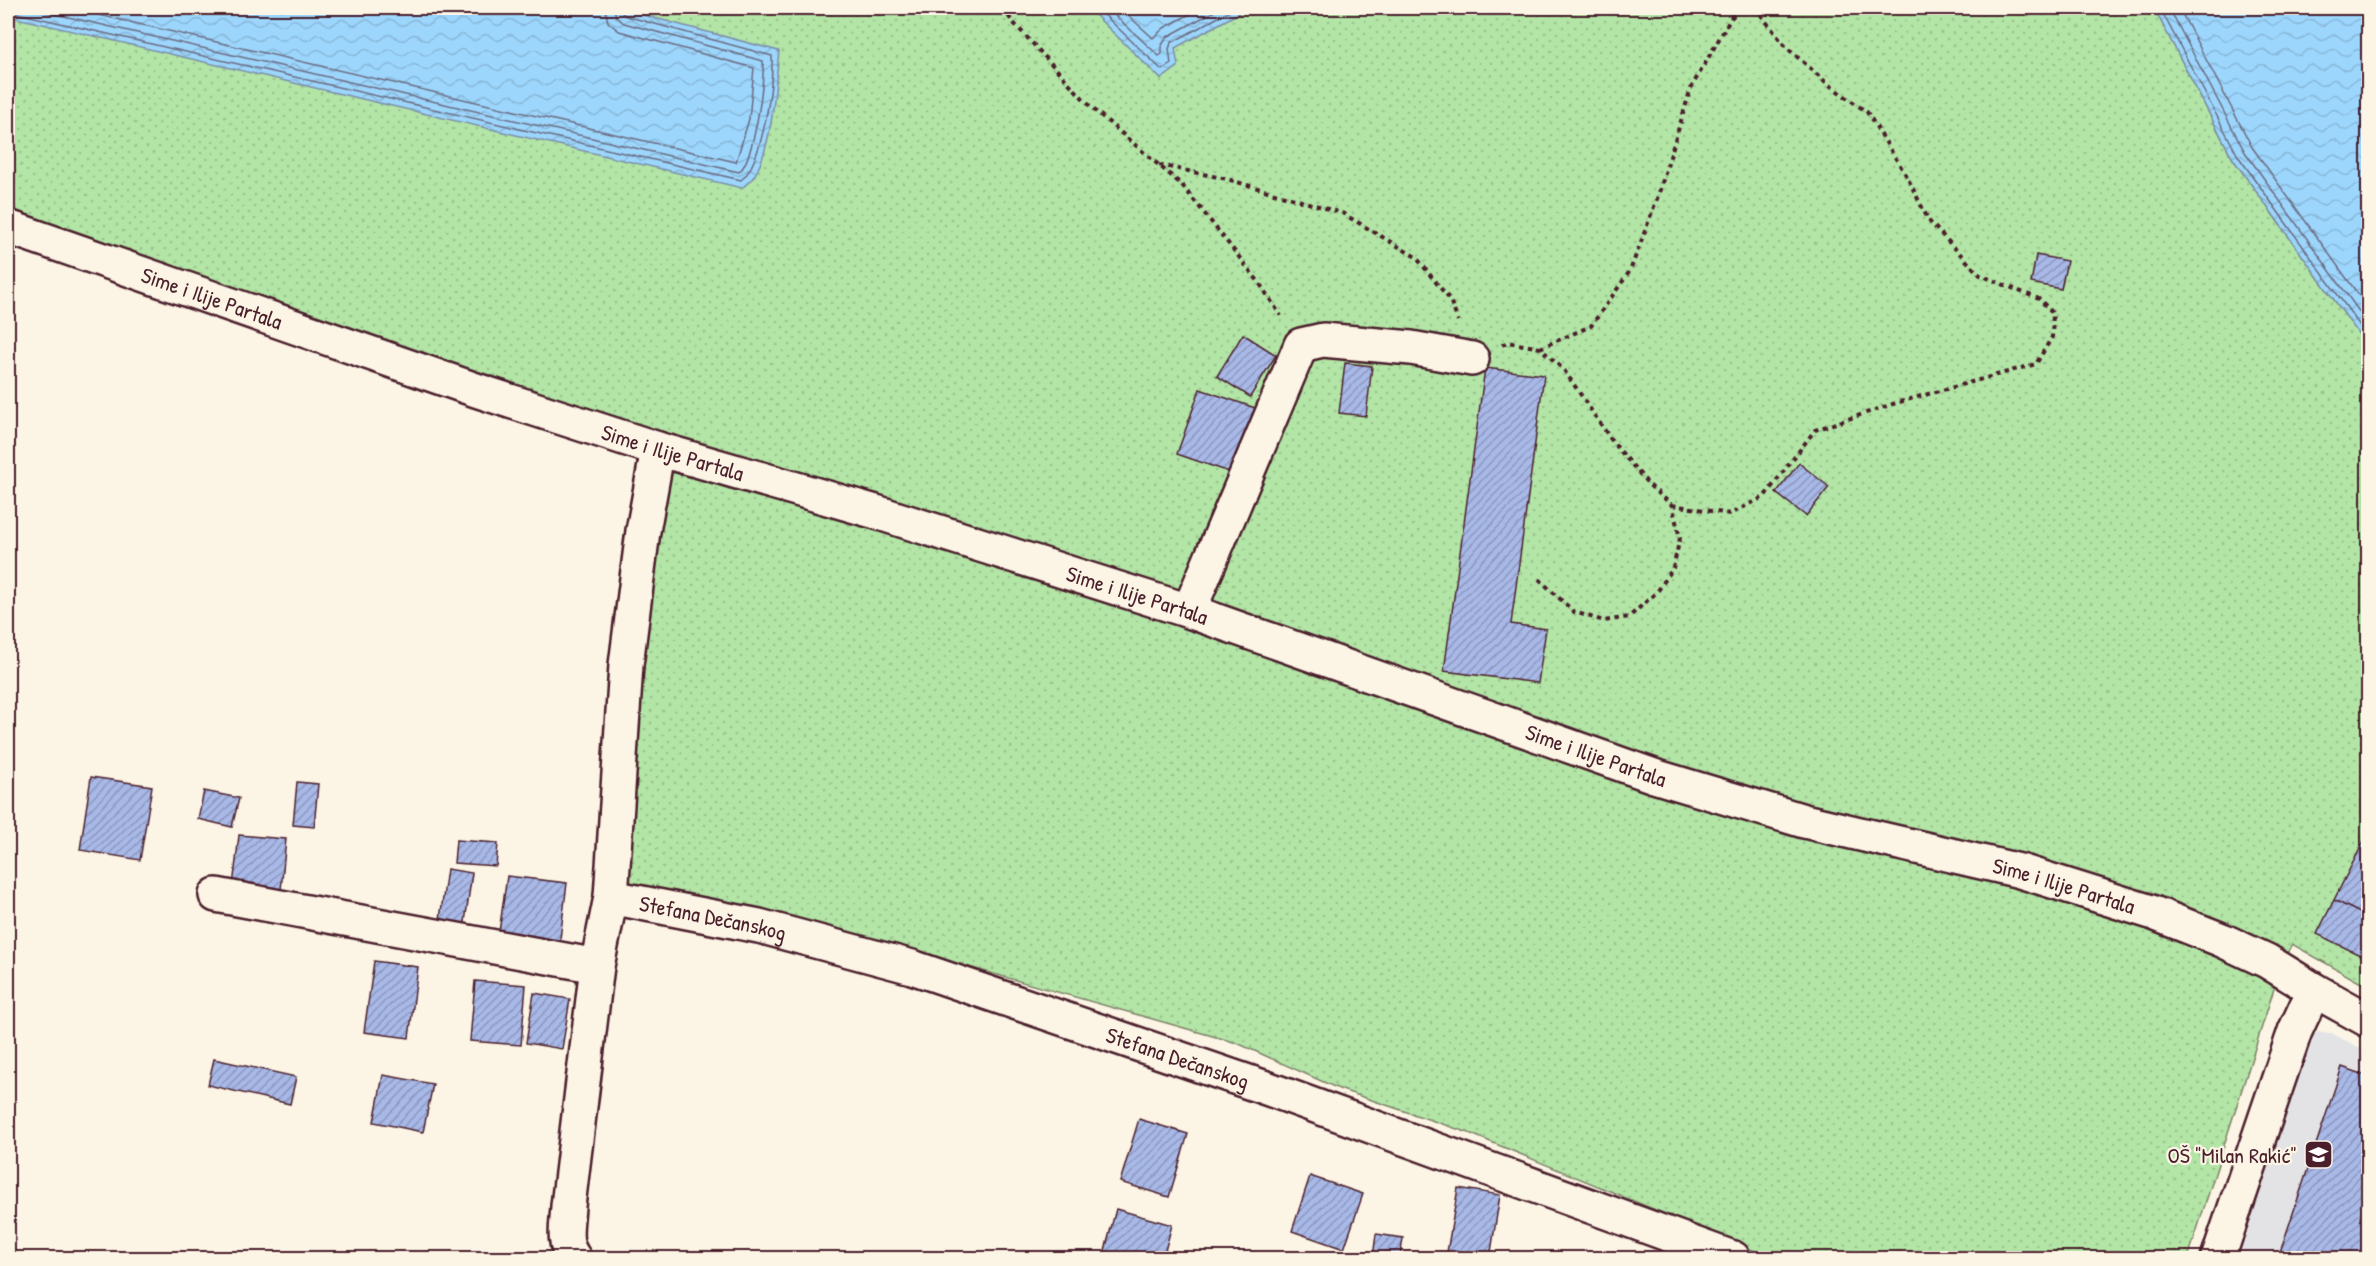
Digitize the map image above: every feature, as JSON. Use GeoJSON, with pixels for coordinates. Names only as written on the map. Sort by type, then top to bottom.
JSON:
{"type":"FeatureCollection","features":[{"type":"Feature","properties":{"kind":"street","name":"Sime i Ilije Partala"},"geometry":{"type":"LineString","coordinates":[[8,227],[476,390],[658,449],[876,512],[1189,611],[1654,776],[1803,821],[2020,871],[2151,912],[2222,940],[2267,961],[2368,1020]]}},
{"type":"Feature","properties":{"kind":"street"},"geometry":{"type":"LineString","coordinates":[[1189,611],[1301,345],[1323,340],[1411,348],[1472,359]]}},
{"type":"Feature","properties":{"kind":"street","name":"Stefana Dečanskog"},"geometry":{"type":"LineString","coordinates":[[574,1258],[568,1250],[565,1239],[568,1206],[597,966],[611,897],[626,665],[644,531],[658,449]]}},
{"type":"Feature","properties":{"kind":"street"},"geometry":{"type":"LineString","coordinates":[[216,895],[597,966]]}},
{"type":"Feature","properties":{"kind":"street","name":"Stefana Dečanskog"},"geometry":{"type":"LineString","coordinates":[[611,897],[759,926],[912,967],[1269,1089],[1733,1258]]}},
{"type":"Feature","properties":{"kind":"street"},"geometry":{"type":"LineString","coordinates":[[2218,1258],[2295,1031],[2314,990]]}},
{"type":"Feature","properties":{"kind":"path"},"geometry":{"type":"LineString","coordinates":[[1004,8],[1011,20],[1092,108],[1182,185],[1258,281],[1301,345]]}},
{"type":"Feature","properties":{"kind":"path"},"geometry":{"type":"LineString","coordinates":[[1539,348],[1591,326],[1630,271],[1658,196],[1691,88],[1731,18],[1741,8]]}},
{"type":"Feature","properties":{"kind":"path"},"geometry":{"type":"LineString","coordinates":[[1159,165],[1227,179],[1342,213],[1416,257],[1450,300],[1472,359],[1507,342],[1539,348],[1564,370],[1612,441],[1649,484],[1672,505],[1730,514],[1764,497],[1815,430],[1896,403],[2036,364],[2052,337],[2053,313],[2040,298],[1980,275],[1929,221],[1906,175],[1867,112],[1828,84],[1785,46],[1758,8]]}},
{"type":"Feature","properties":{"kind":"path"},"geometry":{"type":"LineString","coordinates":[[1539,579],[1574,612],[1604,621],[1629,617],[1658,592],[1673,568],[1680,538],[1672,505]]}},
{"type":"Feature","properties":{"kind":"shaded area","name":"OŠ \"Milan Rakić\""},"geometry":{"type":"Polygon","coordinates":[[[2319,1032],[2331,1033],[2368,1052],[2368,1258],[2233,1258],[2308,1037],[2319,1032]]]}},
{"type":"Feature","properties":{"kind":"green space"},"geometry":{"type":"Polygon","coordinates":[[[8,8],[2154,8],[2233,159],[2368,347],[2368,987],[2292,944],[2280,970],[2188,1258],[1772,1258],[1469,1133],[1339,1089],[1237,1043],[892,945],[611,880],[658,449],[8,227],[8,8]]]}},
{"type":"Feature","properties":{"kind":"water"},"geometry":{"type":"Polygon","coordinates":[[[8,8],[617,8],[779,51],[766,147],[755,175],[742,188],[8,16],[8,8]]]}},
{"type":"Feature","properties":{"kind":"water"},"geometry":{"type":"Polygon","coordinates":[[[1088,8],[1248,8],[1175,48],[1178,67],[1161,79],[1088,8]]]}},
{"type":"Feature","properties":{"kind":"water"},"geometry":{"type":"Polygon","coordinates":[[[2154,8],[2368,8],[2368,347],[2233,159],[2154,8]]]}},
{"type":"Feature","properties":{"kind":"building"},"geometry":{"type":"Polygon","coordinates":[[[2036,255],[2067,261],[2061,289],[2031,283],[2036,255]]]}},
{"type":"Feature","properties":{"kind":"building"},"geometry":{"type":"Polygon","coordinates":[[[1243,334],[1276,355],[1250,397],[1217,376],[1243,334]]]}},
{"type":"Feature","properties":{"kind":"building"},"geometry":{"type":"Polygon","coordinates":[[[1345,363],[1372,366],[1366,416],[1339,413],[1345,363]]]}},
{"type":"Feature","properties":{"kind":"building"},"geometry":{"type":"Polygon","coordinates":[[[1485,368],[1544,375],[1511,624],[1546,629],[1538,683],[1444,671],[1485,368]]]}},
{"type":"Feature","properties":{"kind":"building"},"geometry":{"type":"Polygon","coordinates":[[[1200,389],[1261,410],[1238,475],[1177,454],[1200,389]]]}},
{"type":"Feature","properties":{"kind":"building"},"geometry":{"type":"Polygon","coordinates":[[[1799,463],[1829,487],[1806,516],[1776,493],[1799,463]]]}},
{"type":"Feature","properties":{"kind":"building"},"geometry":{"type":"Polygon","coordinates":[[[91,777],[152,786],[140,860],[80,850],[91,777]]]}},
{"type":"Feature","properties":{"kind":"building"},"geometry":{"type":"Polygon","coordinates":[[[297,782],[318,784],[314,827],[293,825],[297,782]]]}},
{"type":"Feature","properties":{"kind":"building"},"geometry":{"type":"Polygon","coordinates":[[[204,791],[239,798],[232,827],[198,819],[204,791]]]}},
{"type":"Feature","properties":{"kind":"building"},"geometry":{"type":"Polygon","coordinates":[[[2368,833],[2368,917],[2334,900],[2368,833]]]}},
{"type":"Feature","properties":{"kind":"building"},"geometry":{"type":"Polygon","coordinates":[[[239,835],[286,839],[281,890],[233,886],[239,835]]]}},
{"type":"Feature","properties":{"kind":"building"},"geometry":{"type":"Polygon","coordinates":[[[456,840],[498,843],[496,866],[454,863],[456,840]]]}},
{"type":"Feature","properties":{"kind":"building"},"geometry":{"type":"Polygon","coordinates":[[[447,869],[472,873],[464,929],[439,926],[447,869]]]}},
{"type":"Feature","properties":{"kind":"building"},"geometry":{"type":"Polygon","coordinates":[[[507,876],[567,883],[559,947],[498,939],[507,876]]]}},
{"type":"Feature","properties":{"kind":"building"},"geometry":{"type":"Polygon","coordinates":[[[2334,900],[2368,917],[2368,959],[2317,934],[2334,900]]]}},
{"type":"Feature","properties":{"kind":"building"},"geometry":{"type":"Polygon","coordinates":[[[374,961],[418,967],[409,1038],[364,1032],[374,961]]]}},
{"type":"Feature","properties":{"kind":"building"},"geometry":{"type":"Polygon","coordinates":[[[475,981],[526,985],[521,1045],[470,1041],[475,981]]]}},
{"type":"Feature","properties":{"kind":"building"},"geometry":{"type":"Polygon","coordinates":[[[534,993],[570,999],[562,1049],[526,1043],[534,993]]]}},
{"type":"Feature","properties":{"kind":"building"},"geometry":{"type":"Polygon","coordinates":[[[214,1059],[296,1077],[290,1104],[208,1085],[214,1059]]]}},
{"type":"Feature","properties":{"kind":"building"},"geometry":{"type":"Polygon","coordinates":[[[2342,1067],[2368,1076],[2368,1258],[2278,1258],[2342,1067]]]}},
{"type":"Feature","properties":{"kind":"building"},"geometry":{"type":"Polygon","coordinates":[[[383,1075],[433,1084],[423,1132],[374,1122],[383,1075]]]}},
{"type":"Feature","properties":{"kind":"building"},"geometry":{"type":"Polygon","coordinates":[[[1139,1119],[1188,1134],[1169,1197],[1120,1182],[1139,1119]]]}},
{"type":"Feature","properties":{"kind":"building"},"geometry":{"type":"Polygon","coordinates":[[[1310,1176],[1363,1194],[1344,1249],[1292,1231],[1310,1176]]]}},
{"type":"Feature","properties":{"kind":"building"},"geometry":{"type":"Polygon","coordinates":[[[1458,1188],[1500,1195],[1490,1258],[1446,1258],[1458,1188]]]}},
{"type":"Feature","properties":{"kind":"building"},"geometry":{"type":"Polygon","coordinates":[[[1116,1209],[1172,1225],[1163,1258],[1103,1258],[1116,1209]]]}},
{"type":"Feature","properties":{"kind":"building"},"geometry":{"type":"Polygon","coordinates":[[[1376,1234],[1403,1238],[1400,1258],[1373,1258],[1376,1234]]]}},
{"type":"Feature","properties":{"kind":"place","name":"OŠ \"Milan Rakić\""},"geometry":{"type":"Point","coordinates":[2318,1155]}}]}
